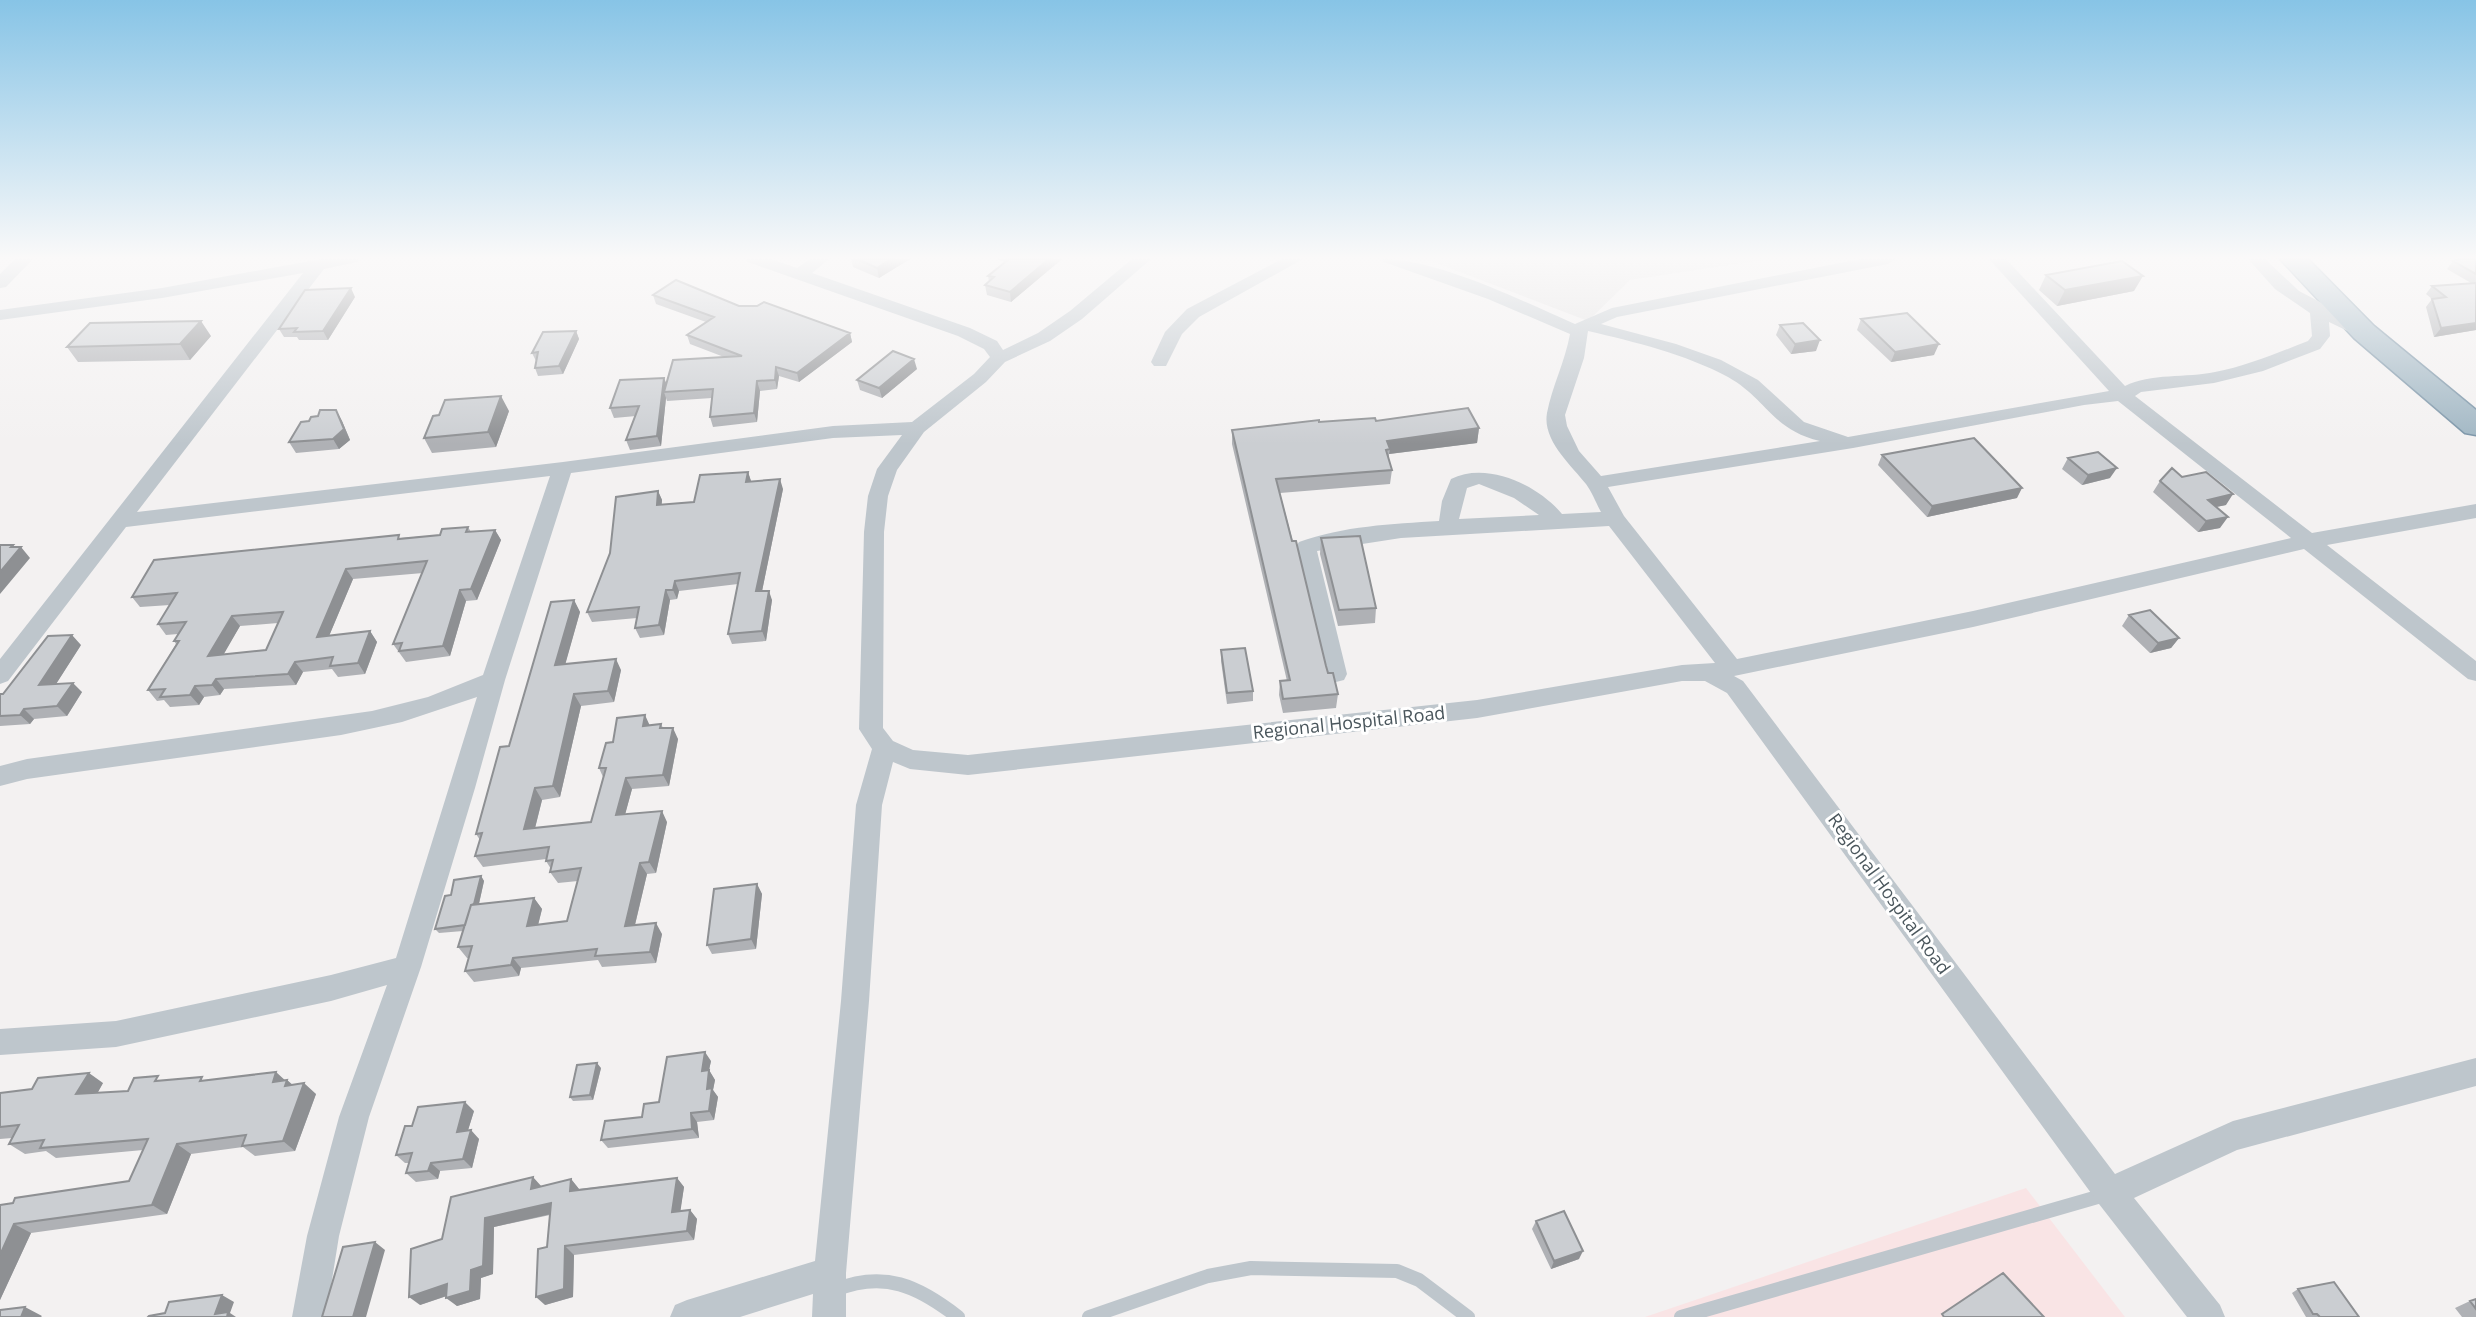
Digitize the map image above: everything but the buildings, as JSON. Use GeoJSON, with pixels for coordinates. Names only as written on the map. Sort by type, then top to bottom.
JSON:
{"type":"FeatureCollection","features":[{"type":"Feature","properties":{"kind":"highway"},"geometry":{"type":"LineString","coordinates":[[2353,320],[2476,426]]}},
{"type":"Feature","properties":{"kind":"street"},"geometry":{"type":"LineString","coordinates":[[0,675],[282,320]]}},
{"type":"Feature","properties":{"kind":"street"},"geometry":{"type":"LineString","coordinates":[[931,320],[991,345],[999,358]]}},
{"type":"Feature","properties":{"kind":"street"},"geometry":{"type":"LineString","coordinates":[[687,1317],[829,1294],[869,805],[884,748],[871,729],[874,533],[878,496],[887,469],[917,428],[980,379],[999,358],[1044,337],[1068,320]]}},
{"type":"Feature","properties":{"kind":"street"},"geometry":{"type":"LineString","coordinates":[[1160,362],[1174,332],[1186,320]]}},
{"type":"Feature","properties":{"kind":"street"},"geometry":{"type":"LineString","coordinates":[[1561,320],[1581,328],[1672,349],[1728,371],[1752,384],[1788,421],[1810,433],[1853,442]]}},
{"type":"Feature","properties":{"kind":"street"},"geometry":{"type":"LineString","coordinates":[[1581,328],[1597,320]]}},
{"type":"Feature","properties":{"kind":"street"},"geometry":{"type":"LineString","coordinates":[[2056,320],[2079,342],[2122,395],[2476,673]]}},
{"type":"Feature","properties":{"kind":"street"},"geometry":{"type":"LineString","coordinates":[[1595,484],[1685,467],[1853,442],[2084,399],[2122,395],[2137,387],[2214,378],[2257,367],[2315,345],[2321,336],[2320,320]]}},
{"type":"Feature","properties":{"kind":"street"},"geometry":{"type":"LineString","coordinates":[[2338,320],[2364,332]]}},
{"type":"Feature","properties":{"kind":"street"},"geometry":{"type":"LineString","coordinates":[[1581,328],[1575,358],[1555,420],[1570,453],[1595,484],[1615,519],[1720,671],[1973,619],[2309,541],[2476,510]]}},
{"type":"Feature","properties":{"kind":"street"},"geometry":{"type":"LineString","coordinates":[[122,521],[563,468],[833,432],[917,428]]}},
{"type":"Feature","properties":{"kind":"street"},"geometry":{"type":"LineString","coordinates":[[309,1317],[323,1236],[354,1117],[407,967],[494,680],[563,468]]}},
{"type":"Feature","properties":{"kind":"street"},"geometry":{"type":"LineString","coordinates":[[1448,527],[1458,484],[1467,478],[1482,478],[1522,494],[1550,512],[1556,520]]}},
{"type":"Feature","properties":{"kind":"street"},"geometry":{"type":"LineString","coordinates":[[1336,674],[1306,547],[1311,542],[1448,527],[1615,519]]}},
{"type":"Feature","properties":{"kind":"street","name":"Regional Hospital Road"},"geometry":{"type":"LineString","coordinates":[[884,748],[910,760],[968,765],[1477,709],[1682,673],[1720,671],[1735,687],[2110,1193],[2208,1317]]}},
{"type":"Feature","properties":{"kind":"street"},"geometry":{"type":"LineString","coordinates":[[0,776],[27,769],[366,722],[405,714],[453,699],[494,680]]}},
{"type":"Feature","properties":{"kind":"street"},"geometry":{"type":"LineString","coordinates":[[0,1042],[116,1034],[331,988],[407,967]]}},
{"type":"Feature","properties":{"kind":"street"},"geometry":{"type":"LineString","coordinates":[[2110,1193],[2233,1136],[2476,1072]]}},
{"type":"Feature","properties":{"kind":"lane"},"geometry":{"type":"LineString","coordinates":[[1680,1317],[2110,1193]]}},
{"type":"Feature","properties":{"kind":"lane"},"geometry":{"type":"LineString","coordinates":[[1089,1317],[1208,1276],[1251,1268],[1397,1271],[1419,1280],[1468,1317]]}},
{"type":"Feature","properties":{"kind":"lane"},"geometry":{"type":"LineString","coordinates":[[829,1294],[851,1281],[881,1278],[905,1285],[939,1302],[958,1317]]}},
{"type":"Feature","properties":{"kind":"shaded area"},"geometry":{"type":"Polygon","coordinates":[[[2026,1188],[2125,1317],[1645,1317],[2026,1188]]]}}]}
